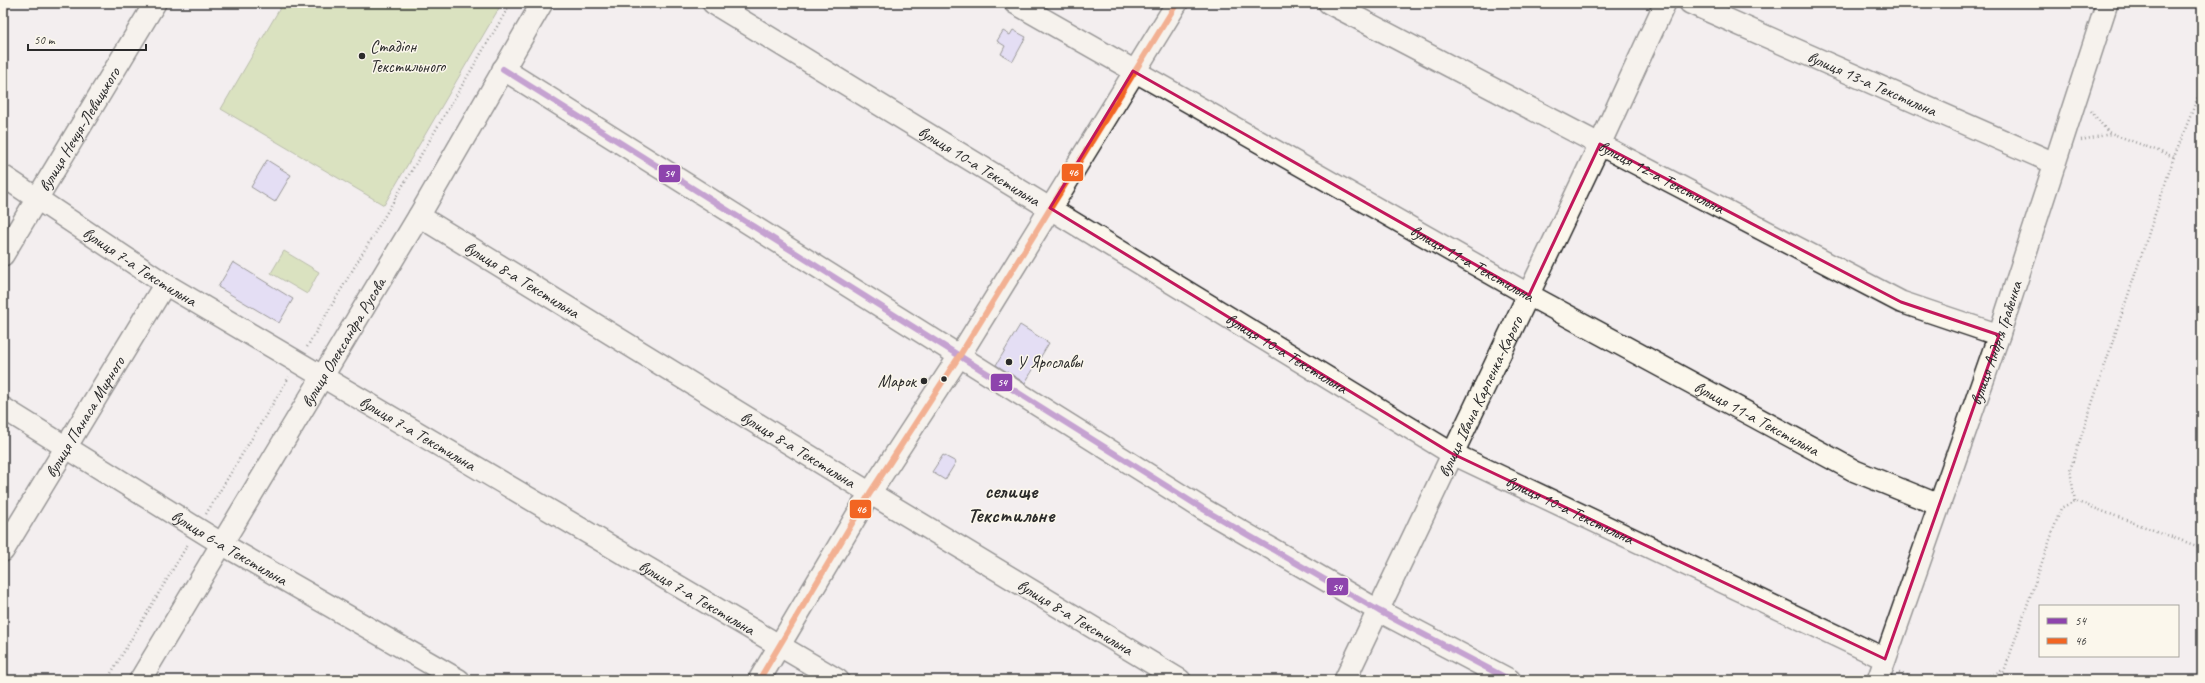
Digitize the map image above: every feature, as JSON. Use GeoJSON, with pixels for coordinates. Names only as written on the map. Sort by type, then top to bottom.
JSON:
{"type":"FeatureCollection","features":[{"type":"Feature","properties":{"kind":"street","name":"вулиця Нечуя-Левицького"},"geometry":{"type":"LineString","coordinates":[[3,255],[155,3]]}},
{"type":"Feature","properties":{"kind":"street","name":"вулиця Олександра Русова"},"geometry":{"type":"LineString","coordinates":[[140,680],[419,216],[542,3]]}},
{"type":"Feature","properties":{"kind":"street","name":"вулиця 10-а Текстильна"},"geometry":{"type":"LineString","coordinates":[[713,3],[1452,453],[1882,669]]}},
{"type":"Feature","properties":{"kind":"street","name":"вулиця 11-а Текстильна"},"geometry":{"type":"LineString","coordinates":[[1015,3],[1529,295],[1855,471],[1940,505]]}},
{"type":"Feature","properties":{"kind":"street"},"geometry":{"type":"LineString","coordinates":[[759,680],[870,493],[960,355],[1176,3]]}},
{"type":"Feature","properties":{"kind":"street","name":"вулиця 12-а Текстильна"},"geometry":{"type":"LineString","coordinates":[[1329,3],[1901,302],[1999,335]]}},
{"type":"Feature","properties":{"kind":"street","name":"вулиця Івана Карпенка-Карого"},"geometry":{"type":"LineString","coordinates":[[1345,680],[1379,611],[1452,453],[1529,295],[1665,3]]}},
{"type":"Feature","properties":{"kind":"street","name":"вулиця 13-а Текстильна"},"geometry":{"type":"LineString","coordinates":[[1690,3],[2057,153]]}},
{"type":"Feature","properties":{"kind":"street","name":"вулиця Андрія Грабенка"},"geometry":{"type":"LineString","coordinates":[[1882,669],[1999,335],[2107,3]]}},
{"type":"Feature","properties":{"kind":"street"},"geometry":{"type":"LineString","coordinates":[[503,69],[1203,509],[1379,611],[1510,680]]}},
{"type":"Feature","properties":{"kind":"street","name":"вулиця 7-а Текстильна"},"geometry":{"type":"LineString","coordinates":[[3,176],[165,284],[838,680]]}},
{"type":"Feature","properties":{"kind":"street","name":"вулиця 8-а Текстильна"},"geometry":{"type":"LineString","coordinates":[[419,216],[870,493],[1180,680]]}},
{"type":"Feature","properties":{"kind":"street","name":"вулиця Панаса Мирного"},"geometry":{"type":"LineString","coordinates":[[3,550],[165,284]]}},
{"type":"Feature","properties":{"kind":"street","name":"вулиця 6-а Текстильна"},"geometry":{"type":"LineString","coordinates":[[3,408],[222,544],[460,680]]}},
{"type":"Feature","properties":{"kind":"path"},"geometry":{"type":"LineString","coordinates":[[106,680],[511,3]]}},
{"type":"Feature","properties":{"kind":"path"},"geometry":{"type":"LineString","coordinates":[[2075,501],[2070,470],[2174,157],[2202,86]]}},
{"type":"Feature","properties":{"kind":"path"},"geometry":{"type":"LineString","coordinates":[[2077,93],[2108,132],[2174,157]]}},
{"type":"Feature","properties":{"kind":"path"},"geometry":{"type":"LineString","coordinates":[[2057,153],[2113,134]]}},
{"type":"Feature","properties":{"kind":"path"},"geometry":{"type":"LineString","coordinates":[[2001,680],[2061,508],[2075,501],[2202,548]]}},
{"type":"Feature","properties":{"kind":"path"},"geometry":{"type":"LineString","coordinates":[[1882,669],[1923,680]]}},
{"type":"Feature","properties":{"kind":"path"},"geometry":{"type":"LineString","coordinates":[[1978,680],[2004,670]]}},
{"type":"Feature","properties":{"kind":"highlighted area"},"geometry":{"type":"Polygon","coordinates":[[[1133,71],[1529,295],[1600,144],[1901,302],[1999,335],[1885,659],[1451,453],[1050,208],[1133,71]]]}},
{"type":"Feature","properties":{"kind":"green space","name":"Стадіон Текстильного"},"geometry":{"type":"Polygon","coordinates":[[[283,3],[502,3],[384,205],[221,109],[283,3]]]}},
{"type":"Feature","properties":{"kind":"green space"},"geometry":{"type":"Polygon","coordinates":[[[284,251],[319,272],[307,294],[271,273],[284,251]]]}},
{"type":"Feature","properties":{"kind":"building"},"geometry":{"type":"Polygon","coordinates":[[[1013,30],[1026,37],[1013,61],[1001,54],[1005,46],[997,41],[1003,31],[1010,35],[1013,30]]]}},
{"type":"Feature","properties":{"kind":"building"},"geometry":{"type":"Polygon","coordinates":[[[267,160],[291,175],[275,202],[251,187],[267,160]]]}},
{"type":"Feature","properties":{"kind":"building"},"geometry":{"type":"Polygon","coordinates":[[[233,262],[293,299],[279,323],[218,287],[233,262]]]}},
{"type":"Feature","properties":{"kind":"building"},"geometry":{"type":"Polygon","coordinates":[[[1020,325],[1049,343],[1025,383],[996,365],[1020,325]]]}},
{"type":"Feature","properties":{"kind":"building"},"geometry":{"type":"Polygon","coordinates":[[[943,455],[956,462],[945,480],[932,472],[943,455]]]}},
{"type":"Feature","properties":{"kind":"transit line","name":"46"},"geometry":{"type":"LineString","coordinates":[[759,680],[870,493],[960,355],[1177,3]]}},
{"type":"Feature","properties":{"kind":"transit line","name":"54"},"geometry":{"type":"LineString","coordinates":[[503,69],[1203,509],[1379,611],[1510,680]]}},
{"type":"Feature","properties":{"kind":"place","name":"Стадіон Текстильного"},"geometry":{"type":"Point","coordinates":[362,56]}},
{"type":"Feature","properties":{"kind":"place","name":"У Ярославы"},"geometry":{"type":"Point","coordinates":[1009,362]}},
{"type":"Feature","properties":{"kind":"place","name":"Марок"},"geometry":{"type":"Point","coordinates":[924,381]}},
{"type":"Feature","properties":{"kind":"district","name":"селище Текстильне"},"geometry":{"type":"Point","coordinates":[1011,503]}}]}
